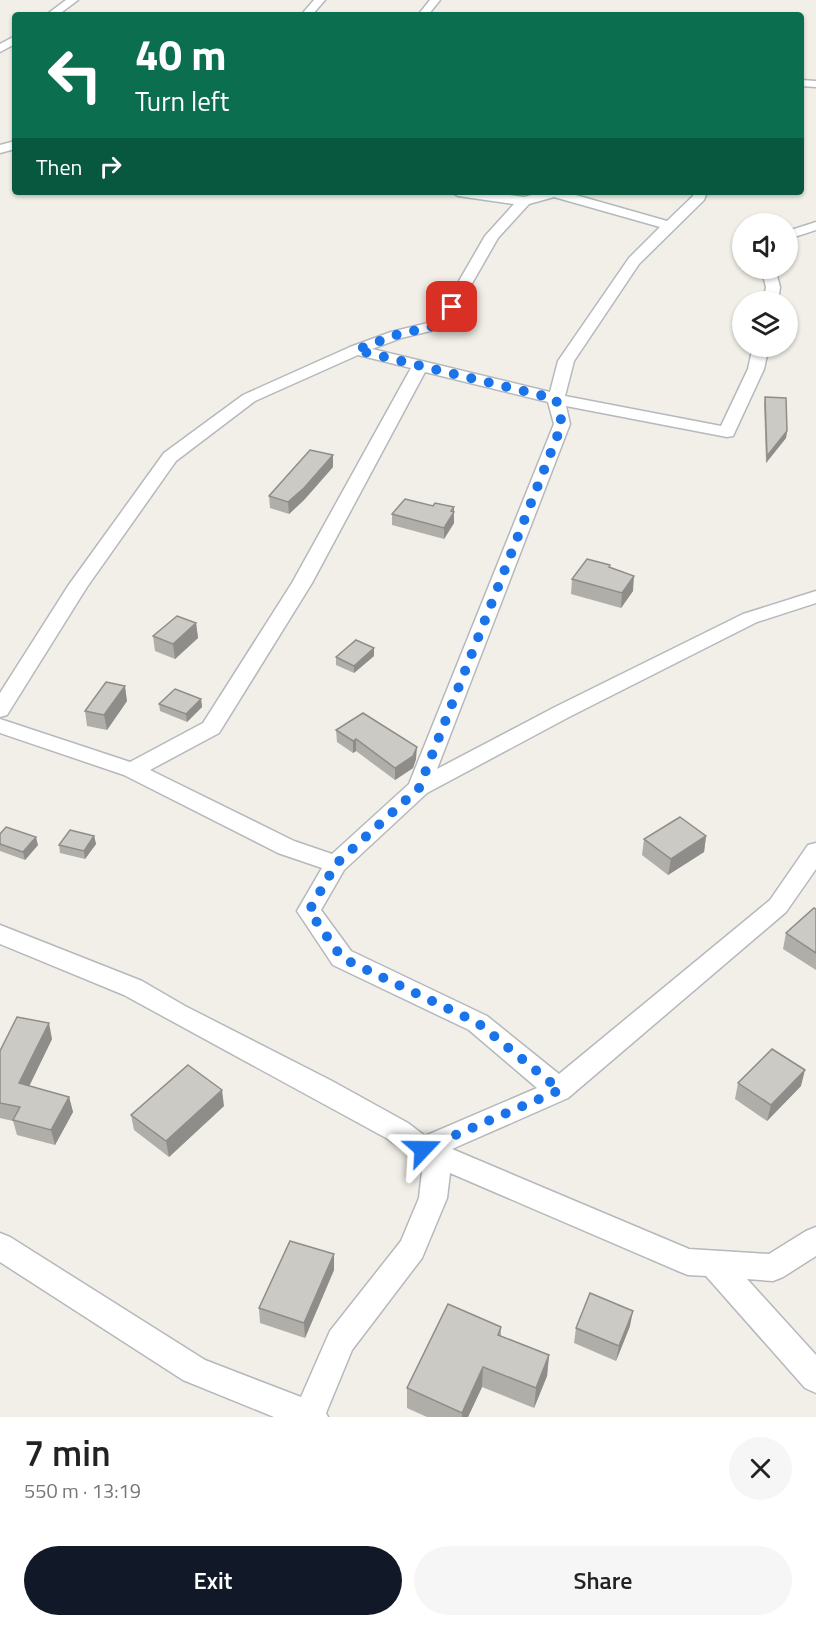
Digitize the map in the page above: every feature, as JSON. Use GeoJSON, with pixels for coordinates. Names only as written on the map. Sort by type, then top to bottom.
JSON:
{"type":"FeatureCollection","features":[{"type":"Feature","properties":{"kind":"street"},"geometry":{"type":"LineString","coordinates":[[55,12],[73,0]]}},
{"type":"Feature","properties":{"kind":"street"},"geometry":{"type":"LineString","coordinates":[[309,12],[320,0]]}},
{"type":"Feature","properties":{"kind":"street"},"geometry":{"type":"LineString","coordinates":[[425,12],[435,0]]}},
{"type":"Feature","properties":{"kind":"street"},"geometry":{"type":"LineString","coordinates":[[480,195],[524,201],[546,195]]}},
{"type":"Feature","properties":{"kind":"street"},"geometry":{"type":"LineString","coordinates":[[561,195],[670,226]]}},
{"type":"Feature","properties":{"kind":"street"},"geometry":{"type":"LineString","coordinates":[[419,788],[562,424],[556,399],[566,361],[634,261],[699,195]]}},
{"type":"Feature","properties":{"kind":"street"},"geometry":{"type":"LineString","coordinates":[[0,710],[78,586],[170,457],[249,399],[356,350],[396,335],[442,324],[492,236],[524,201]]}},
{"type":"Feature","properties":{"kind":"street"},"geometry":{"type":"LineString","coordinates":[[798,232],[816,226]]}},
{"type":"Feature","properties":{"kind":"street"},"geometry":{"type":"LineString","coordinates":[[356,350],[556,399],[727,432],[756,369],[759,357]]}},
{"type":"Feature","properties":{"kind":"street"},"geometry":{"type":"LineString","coordinates":[[132,771],[211,728],[302,583],[420,366]]}},
{"type":"Feature","properties":{"kind":"street"},"geometry":{"type":"LineString","coordinates":[[560,1090],[478,1023],[342,958],[309,911],[336,864],[419,788],[562,712],[750,618],[816,597]]}},
{"type":"Feature","properties":{"kind":"street"},"geometry":{"type":"LineString","coordinates":[[0,726],[132,771],[286,847],[336,864]]}},
{"type":"Feature","properties":{"kind":"street"},"geometry":{"type":"LineString","coordinates":[[423,1149],[560,1090],[778,906],[816,851]]}},
{"type":"Feature","properties":{"kind":"street"},"geometry":{"type":"LineString","coordinates":[[0,934],[133,988],[398,1131],[423,1149],[688,1262],[773,1268],[816,1240]]}},
{"type":"Feature","properties":{"kind":"street"},"geometry":{"type":"LineString","coordinates":[[0,1246],[194,1370],[310,1416],[341,1341],[412,1249],[433,1198],[436,1169],[423,1149]]}},
{"type":"Feature","properties":{"kind":"street"},"geometry":{"type":"LineString","coordinates":[[714,1264],[816,1378]]}},
{"type":"Feature","properties":{"kind":"building"},"geometry":{"type":"Polygon","coordinates":[[[765,397],[786,398],[787,431],[767,456],[765,397]]]}},
{"type":"Feature","properties":{"kind":"building"},"geometry":{"type":"Polygon","coordinates":[[[310,450],[333,455],[304,488],[288,502],[269,496],[310,450]]]}},
{"type":"Feature","properties":{"kind":"building"},"geometry":{"type":"Polygon","coordinates":[[[405,499],[433,506],[435,503],[454,507],[451,511],[454,512],[444,528],[392,514],[405,499]]]}},
{"type":"Feature","properties":{"kind":"building"},"geometry":{"type":"Polygon","coordinates":[[[587,559],[610,565],[609,567],[634,576],[622,593],[572,579],[587,559]]]}},
{"type":"Feature","properties":{"kind":"building"},"geometry":{"type":"Polygon","coordinates":[[[177,616],[196,623],[173,644],[153,636],[177,616]]]}},
{"type":"Feature","properties":{"kind":"building"},"geometry":{"type":"Polygon","coordinates":[[[356,640],[374,648],[354,666],[336,657],[356,640]]]}},
{"type":"Feature","properties":{"kind":"building"},"geometry":{"type":"Polygon","coordinates":[[[106,682],[125,686],[104,715],[85,711],[106,682]]]}},
{"type":"Feature","properties":{"kind":"building"},"geometry":{"type":"Polygon","coordinates":[[[175,689],[201,699],[186,714],[159,704],[175,689]]]}},
{"type":"Feature","properties":{"kind":"building"},"geometry":{"type":"Polygon","coordinates":[[[363,713],[417,747],[413,756],[395,768],[356,739],[353,741],[336,730],[363,713]]]}},
{"type":"Feature","properties":{"kind":"building"},"geometry":{"type":"Polygon","coordinates":[[[680,817],[706,836],[671,859],[644,839],[680,817]]]}},
{"type":"Feature","properties":{"kind":"building"},"geometry":{"type":"Polygon","coordinates":[[[6,827],[36,837],[23,852],[0,844],[0,834],[6,827]]]}},
{"type":"Feature","properties":{"kind":"building"},"geometry":{"type":"Polygon","coordinates":[[[70,830],[94,836],[84,851],[59,845],[70,830]]]}},
{"type":"Feature","properties":{"kind":"building"},"geometry":{"type":"Polygon","coordinates":[[[814,908],[816,909],[816,953],[786,933],[814,908]]]}},
{"type":"Feature","properties":{"kind":"building"},"geometry":{"type":"Polygon","coordinates":[[[17,1017],[49,1023],[19,1083],[69,1097],[51,1130],[13,1120],[20,1107],[0,1103],[0,1051],[17,1017]]]}},
{"type":"Feature","properties":{"kind":"building"},"geometry":{"type":"Polygon","coordinates":[[[772,1049],[805,1070],[771,1105],[738,1083],[772,1049]]]}},
{"type":"Feature","properties":{"kind":"building"},"geometry":{"type":"Polygon","coordinates":[[[188,1065],[222,1090],[166,1141],[131,1115],[188,1065]]]}},
{"type":"Feature","properties":{"kind":"building"},"geometry":{"type":"Polygon","coordinates":[[[290,1241],[334,1254],[304,1323],[259,1308],[290,1241]]]}},
{"type":"Feature","properties":{"kind":"building"},"geometry":{"type":"Polygon","coordinates":[[[590,1293],[633,1311],[619,1346],[576,1328],[590,1293]]]}},
{"type":"Feature","properties":{"kind":"building"},"geometry":{"type":"Polygon","coordinates":[[[448,1304],[501,1327],[498,1335],[549,1355],[536,1388],[483,1367],[462,1413],[407,1388],[448,1304]]]}},
{"type":"Feature","properties":{"kind":"route"},"geometry":{"type":"LineString","coordinates":[[423,1149],[560,1090],[478,1023],[342,958],[309,911],[336,864],[419,788],[562,424],[556,399],[356,350],[396,335],[442,324],[452,307]]}}]}
